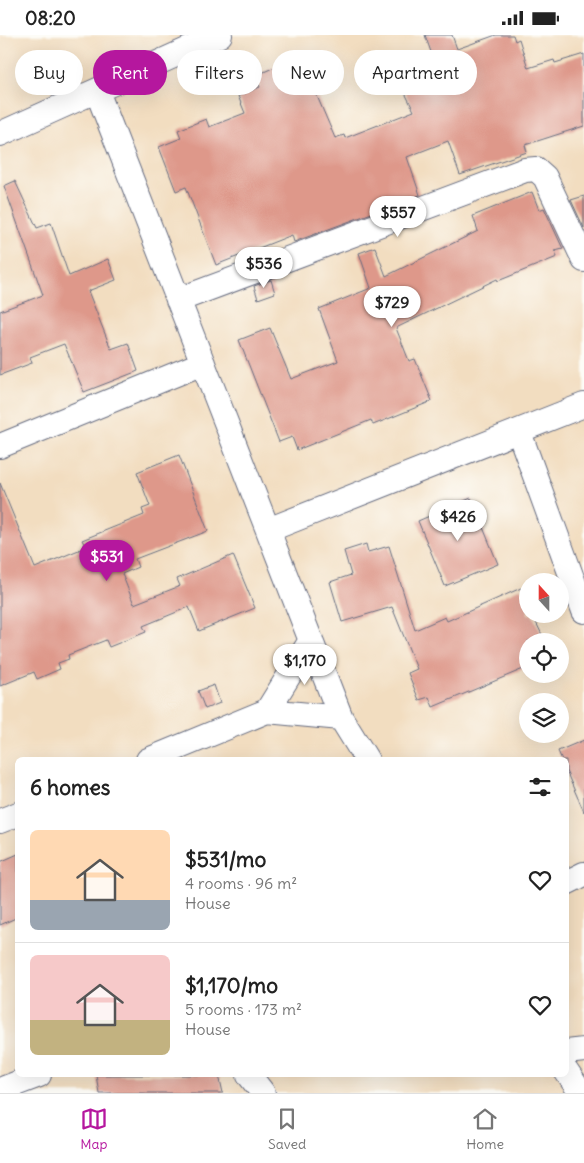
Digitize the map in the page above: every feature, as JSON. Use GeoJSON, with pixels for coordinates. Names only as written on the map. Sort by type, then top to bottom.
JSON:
{"type":"FeatureCollection","features":[{"type":"Feature","properties":{"kind":"street"},"geometry":{"type":"LineString","coordinates":[[167,59],[220,35]]}},
{"type":"Feature","properties":{"kind":"street"},"geometry":{"type":"LineString","coordinates":[[0,134],[93,93]]}},
{"type":"Feature","properties":{"kind":"street"},"geometry":{"type":"LineString","coordinates":[[100,95],[340,718],[365,757]]}},
{"type":"Feature","properties":{"kind":"street"},"geometry":{"type":"LineString","coordinates":[[178,300],[525,170],[536,169],[545,177],[584,260]]}},
{"type":"Feature","properties":{"kind":"street"},"geometry":{"type":"LineString","coordinates":[[0,446],[203,363]]}},
{"type":"Feature","properties":{"kind":"street"},"geometry":{"type":"LineString","coordinates":[[268,530],[584,405]]}},
{"type":"Feature","properties":{"kind":"street"},"geometry":{"type":"LineString","coordinates":[[519,432],[584,611]]}},
{"type":"Feature","properties":{"kind":"street"},"geometry":{"type":"LineString","coordinates":[[267,711],[311,641]]}},
{"type":"Feature","properties":{"kind":"street"},"geometry":{"type":"LineString","coordinates":[[155,757],[267,711],[340,718]]}},
{"type":"Feature","properties":{"kind":"street"},"geometry":{"type":"LineString","coordinates":[[0,821],[15,815]]}},
{"type":"Feature","properties":{"kind":"street"},"geometry":{"type":"LineString","coordinates":[[569,882],[584,874]]}},
{"type":"Feature","properties":{"kind":"street"},"geometry":{"type":"LineString","coordinates":[[569,1052],[584,1050]]}},
{"type":"Feature","properties":{"kind":"street"},"geometry":{"type":"LineString","coordinates":[[569,1075],[581,1093]]}},
{"type":"Feature","properties":{"kind":"street"},"geometry":{"type":"LineString","coordinates":[[4,1086],[33,1077]]}},
{"type":"Feature","properties":{"kind":"street"},"geometry":{"type":"LineString","coordinates":[[250,1077],[262,1093]]}},
{"type":"Feature","properties":{"kind":"building"},"geometry":{"type":"Polygon","coordinates":[[[425,35],[452,35],[457,49],[496,35],[513,35],[515,41],[519,39],[528,68],[554,60],[555,63],[584,54],[584,126],[525,145],[527,152],[460,175],[448,141],[407,157],[420,195],[294,242],[292,235],[216,265],[186,187],[176,191],[159,147],[181,138],[178,130],[206,119],[209,127],[245,113],[238,96],[262,95],[262,73],[272,68],[272,95],[317,95],[335,138],[344,135],[345,138],[414,111],[406,95],[477,95],[477,50],[430,50],[425,35]]]}},
{"type":"Feature","properties":{"kind":"building"},"geometry":{"type":"Polygon","coordinates":[[[15,181],[37,228],[51,223],[69,276],[108,259],[116,280],[88,291],[111,349],[128,343],[138,371],[84,392],[64,344],[30,357],[32,363],[0,375],[0,311],[43,295],[4,186],[15,181]]]}},
{"type":"Feature","properties":{"kind":"building"},"geometry":{"type":"Polygon","coordinates":[[[532,192],[539,210],[544,208],[563,249],[555,251],[557,257],[498,281],[497,279],[396,328],[409,361],[415,359],[432,401],[373,425],[371,420],[297,450],[292,437],[279,442],[239,340],[270,328],[291,379],[338,361],[319,309],[371,288],[359,253],[375,247],[386,276],[478,231],[473,216],[532,192]]]}},
{"type":"Feature","properties":{"kind":"building"},"geometry":{"type":"Polygon","coordinates":[[[584,196],[584,228],[571,200],[584,196]]]}},
{"type":"Feature","properties":{"kind":"building"},"geometry":{"type":"Polygon","coordinates":[[[271,280],[275,293],[258,299],[254,286],[271,280]]]}},
{"type":"Feature","properties":{"kind":"building"},"geometry":{"type":"Polygon","coordinates":[[[179,455],[208,531],[135,559],[138,567],[122,574],[134,604],[180,586],[177,579],[233,555],[255,608],[199,631],[189,607],[143,626],[146,632],[109,647],[106,640],[68,655],[69,659],[58,663],[60,669],[37,679],[34,672],[0,686],[0,483],[35,568],[86,547],[82,540],[144,515],[142,509],[150,506],[137,472],[179,455]]]}},
{"type":"Feature","properties":{"kind":"building"},"geometry":{"type":"Polygon","coordinates":[[[471,498],[498,564],[445,586],[418,521],[471,498]]]}},
{"type":"Feature","properties":{"kind":"building"},"geometry":{"type":"Polygon","coordinates":[[[366,544],[368,552],[389,546],[415,630],[445,617],[447,621],[519,589],[519,623],[536,623],[541,633],[519,633],[519,671],[433,707],[429,697],[419,700],[408,673],[417,669],[392,607],[342,622],[330,582],[351,575],[344,551],[366,544]]]}},
{"type":"Feature","properties":{"kind":"building"},"geometry":{"type":"Polygon","coordinates":[[[214,685],[220,703],[205,709],[198,691],[214,685]]]}},
{"type":"Feature","properties":{"kind":"building"},"geometry":{"type":"Polygon","coordinates":[[[584,740],[584,812],[569,778],[569,757],[561,757],[558,751],[584,740]]]}},
{"type":"Feature","properties":{"kind":"building"},"geometry":{"type":"Polygon","coordinates":[[[15,855],[15,918],[0,925],[0,862],[15,855]]]}},
{"type":"Feature","properties":{"kind":"building"},"geometry":{"type":"Polygon","coordinates":[[[96,1077],[219,1077],[223,1093],[99,1093],[96,1077]]]}}]}
